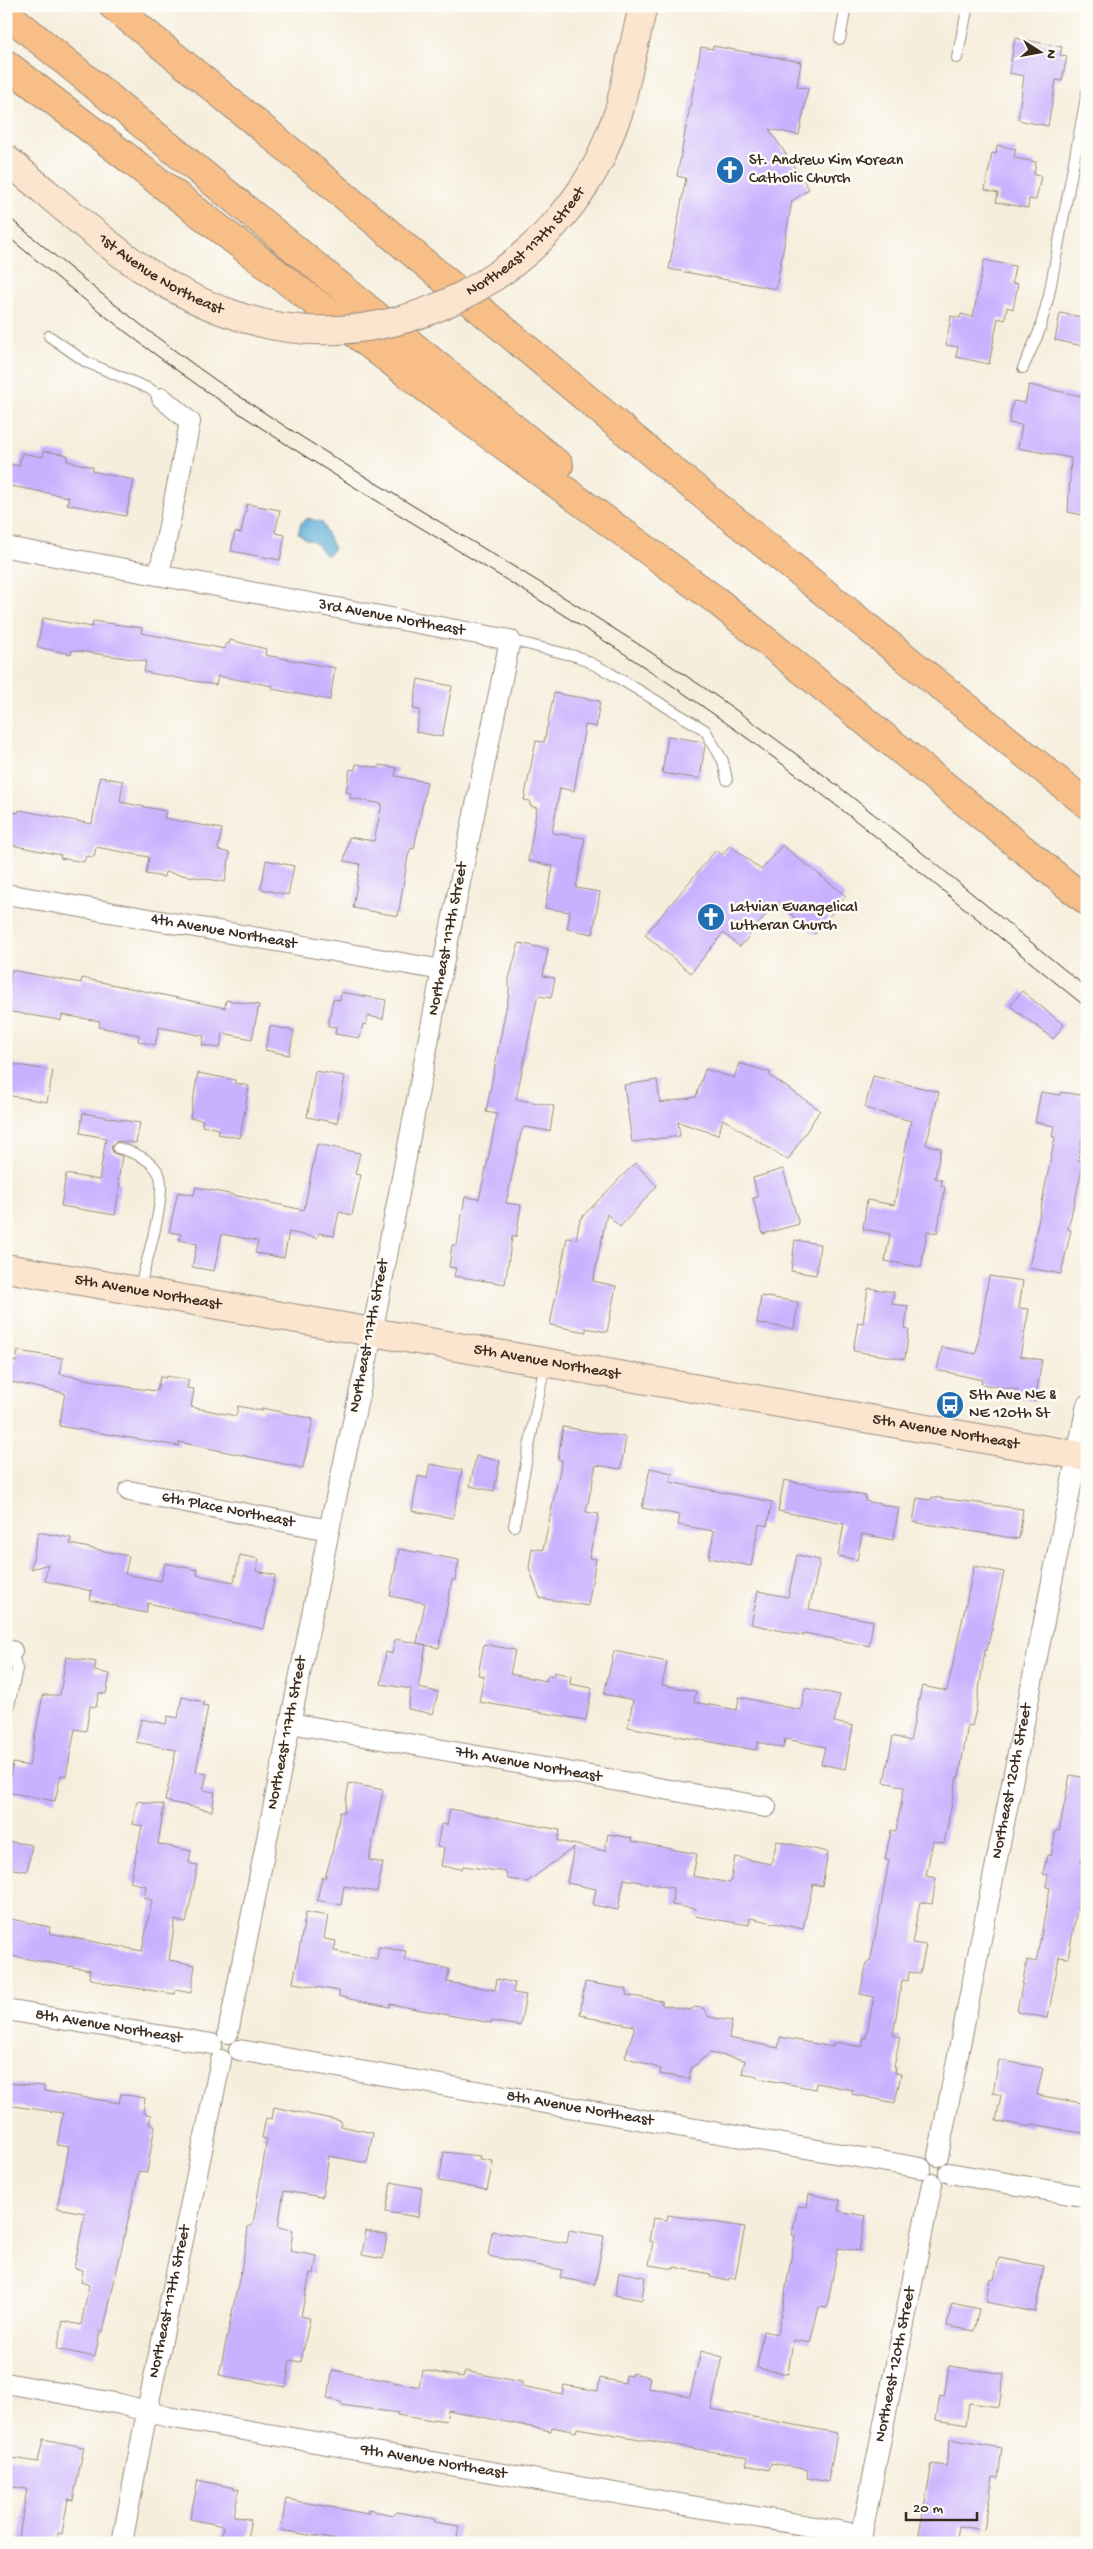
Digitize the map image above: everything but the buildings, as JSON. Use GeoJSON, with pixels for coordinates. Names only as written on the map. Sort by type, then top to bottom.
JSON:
{"type":"FeatureCollection","features":[{"type":"Feature","properties":{"kind":"highway"},"geometry":{"type":"LineString","coordinates":[[113,6],[310,167],[661,461],[1087,804]]}},
{"type":"Feature","properties":{"kind":"highway"},"geometry":{"type":"LineString","coordinates":[[142,6],[310,167]]}},
{"type":"Feature","properties":{"kind":"highway"},"geometry":{"type":"LineString","coordinates":[[6,13],[646,536],[717,601]]}},
{"type":"Feature","properties":{"kind":"highway"},"geometry":{"type":"LineString","coordinates":[[6,64],[444,402],[717,601],[1087,901]]}},
{"type":"Feature","properties":{"kind":"main road","name":"Northeast 117th Street"},"geometry":{"type":"LineString","coordinates":[[400,320],[460,298],[491,281],[519,261],[544,239],[569,209],[588,182],[601,157],[619,111],[643,6]]}},
{"type":"Feature","properties":{"kind":"main road","name":"1st Avenue Northeast"},"geometry":{"type":"LineString","coordinates":[[6,159],[149,273],[191,297],[229,313],[273,324],[308,328],[345,328],[400,320]]}},
{"type":"Feature","properties":{"kind":"main road","name":"5th Avenue Northeast"},"geometry":{"type":"LineString","coordinates":[[6,1268],[1082,1456]]}},
{"type":"Feature","properties":{"kind":"street"},"geometry":{"type":"LineString","coordinates":[[159,575],[190,422],[162,398]]}},
{"type":"Feature","properties":{"kind":"street","name":"3rd Avenue Northeast"},"geometry":{"type":"LineString","coordinates":[[6,548],[510,640]]}},
{"type":"Feature","properties":{"kind":"street","name":"Northeast 117th Street"},"geometry":{"type":"LineString","coordinates":[[234,2041],[290,1723],[372,1331],[442,970],[510,640]]}},
{"type":"Feature","properties":{"kind":"street","name":"4th Avenue Northeast"},"geometry":{"type":"LineString","coordinates":[[6,894],[442,970]]}},
{"type":"Feature","properties":{"kind":"street","name":"Northeast 120th Street"},"geometry":{"type":"LineString","coordinates":[[938,2156],[1082,1456],[1087,1405]]}},
{"type":"Feature","properties":{"kind":"street","name":"6th Place Northeast"},"geometry":{"type":"LineString","coordinates":[[129,1491],[329,1530]]}},
{"type":"Feature","properties":{"kind":"street","name":"7th Avenue Northeast"},"geometry":{"type":"LineString","coordinates":[[290,1723],[766,1807]]}},
{"type":"Feature","properties":{"kind":"street","name":"8th Avenue Northeast"},"geometry":{"type":"LineString","coordinates":[[6,2010],[216,2052]]}},
{"type":"Feature","properties":{"kind":"street"},"geometry":{"type":"LineString","coordinates":[[216,2052],[217,2035],[234,2041]]}},
{"type":"Feature","properties":{"kind":"street","name":"8th Avenue Northeast"},"geometry":{"type":"LineString","coordinates":[[234,2041],[926,2176]]}},
{"type":"Feature","properties":{"kind":"street","name":"Northeast 117th Street"},"geometry":{"type":"LineString","coordinates":[[122,2543],[216,2052]]}},
{"type":"Feature","properties":{"kind":"street"},"geometry":{"type":"LineString","coordinates":[[938,2156],[947,2162],[949,2173],[942,2183],[926,2176],[926,2158],[938,2156]]}},
{"type":"Feature","properties":{"kind":"street"},"geometry":{"type":"LineString","coordinates":[[949,2173],[1087,2197]]}},
{"type":"Feature","properties":{"kind":"street","name":"Northeast 120th Street"},"geometry":{"type":"LineString","coordinates":[[861,2539],[926,2176]]}},
{"type":"Feature","properties":{"kind":"street","name":"9th Avenue Northeast"},"geometry":{"type":"LineString","coordinates":[[6,2383],[120,2404],[178,2419],[861,2539]]}},
{"type":"Feature","properties":{"kind":"lane"},"geometry":{"type":"LineString","coordinates":[[840,39],[846,6]]}},
{"type":"Feature","properties":{"kind":"lane"},"geometry":{"type":"LineString","coordinates":[[957,58],[968,6]]}},
{"type":"Feature","properties":{"kind":"lane"},"geometry":{"type":"LineString","coordinates":[[1023,368],[1039,332],[1049,295],[1087,92]]}},
{"type":"Feature","properties":{"kind":"lane"},"geometry":{"type":"LineString","coordinates":[[49,336],[86,362],[150,389],[162,398]]}},
{"type":"Feature","properties":{"kind":"lane","name":"3rd Avenue Northeast"},"geometry":{"type":"LineString","coordinates":[[510,640],[579,657],[610,673],[705,730],[723,761],[727,780]]}},
{"type":"Feature","properties":{"kind":"lane"},"geometry":{"type":"LineString","coordinates":[[118,1148],[129,1151],[149,1162],[160,1175],[161,1196],[139,1290]]}},
{"type":"Feature","properties":{"kind":"lane"},"geometry":{"type":"LineString","coordinates":[[514,1526],[546,1362]]}},
{"type":"Feature","properties":{"kind":"lane"},"geometry":{"type":"LineString","coordinates":[[6,1720],[17,1669],[9,1651]]}},
{"type":"Feature","properties":{"kind":"water"},"geometry":{"type":"Polygon","coordinates":[[[308,518],[322,522],[334,549],[326,556],[313,541],[307,540],[298,533],[301,523],[308,518]]]}},
{"type":"Feature","properties":{"kind":"tram line"},"geometry":{"type":"LineString","coordinates":[[6,215],[142,326],[227,388],[345,464],[585,610],[753,722],[898,833],[1087,988]]}},
{"type":"Feature","properties":{"kind":"tram line"},"geometry":{"type":"LineString","coordinates":[[6,235],[118,326],[204,390],[342,480],[562,614],[670,684],[724,722],[882,841],[1087,1008]]}},
{"type":"Feature","properties":{"kind":"place","name":"St. Andrew Kim Korean Catholic Church"},"geometry":{"type":"Point","coordinates":[730,170]}},
{"type":"Feature","properties":{"kind":"place","name":"Latvian Evangelical Lutheran Church"},"geometry":{"type":"Point","coordinates":[711,917]}},
{"type":"Feature","properties":{"kind":"place","name":"5th Ave NE & NE 120th St"},"geometry":{"type":"Point","coordinates":[950,1405]}}]}
